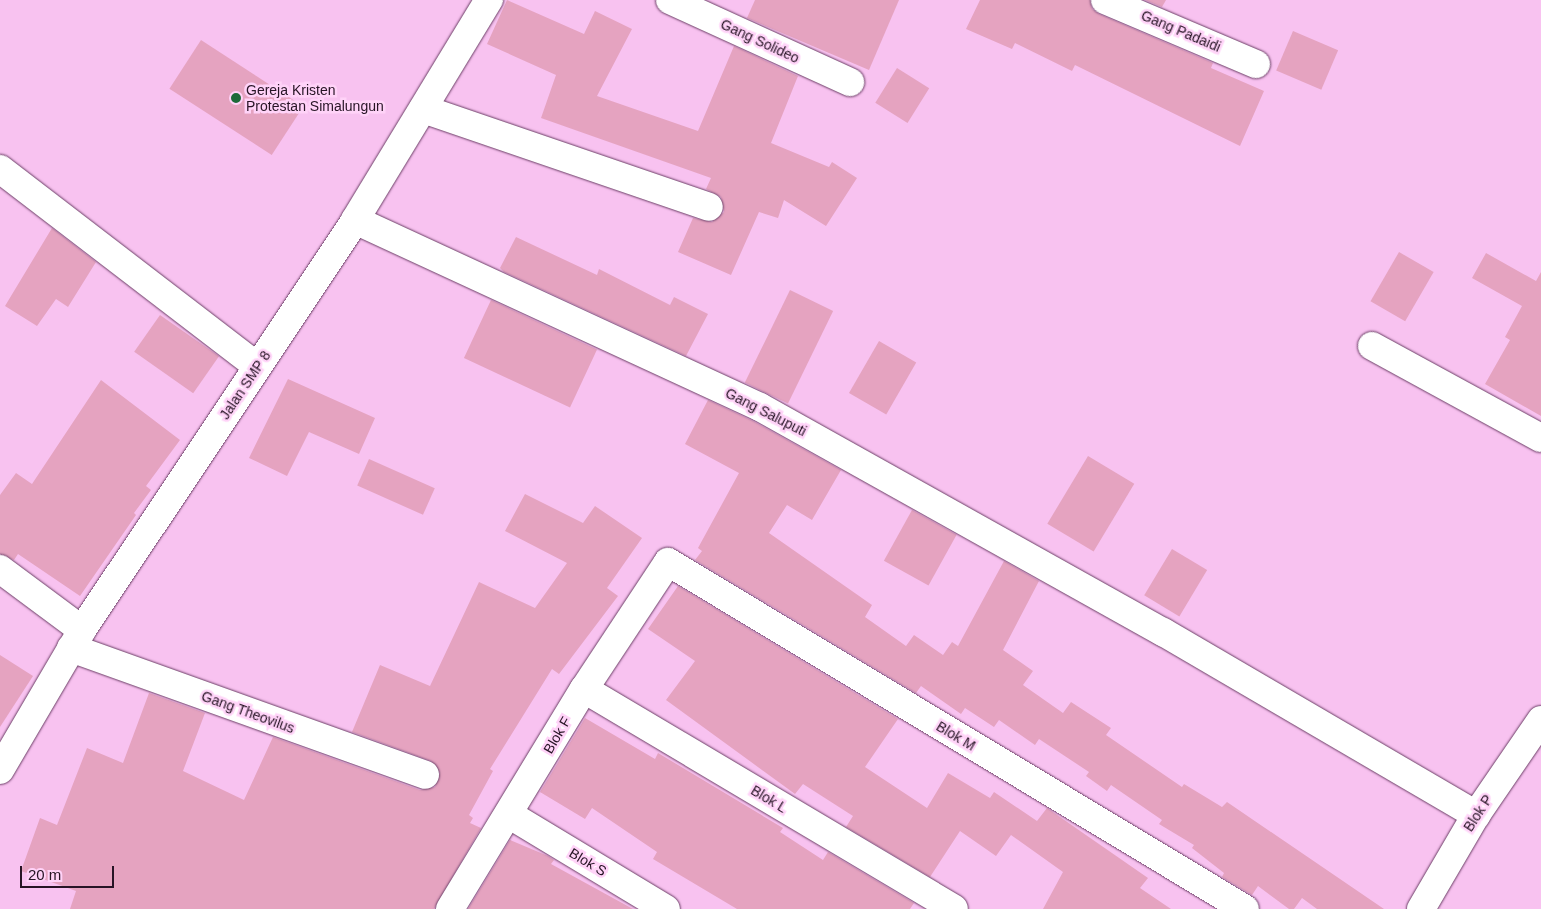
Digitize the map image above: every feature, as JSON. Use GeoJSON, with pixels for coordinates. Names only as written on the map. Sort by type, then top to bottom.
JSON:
{"type":"FeatureCollection","features":[{"type":"Feature","properties":{"kind":"street","name":"Jalan SMP 8"},"geometry":{"type":"LineString","coordinates":[[0,770],[77,639],[355,220],[489,0]]}},
{"type":"Feature","properties":{"kind":"street","name":"Gang Solideo"},"geometry":{"type":"LineString","coordinates":[[670,0],[850,82]]}},
{"type":"Feature","properties":{"kind":"street","name":"Gang Padaidi"},"geometry":{"type":"LineString","coordinates":[[1105,0],[1256,64]]}},
{"type":"Feature","properties":{"kind":"street"},"geometry":{"type":"LineString","coordinates":[[423,108],[709,207]]}},
{"type":"Feature","properties":{"kind":"street"},"geometry":{"type":"LineString","coordinates":[[1,172],[257,366]]}},
{"type":"Feature","properties":{"kind":"street","name":"Gang Saluputi"},"geometry":{"type":"LineString","coordinates":[[355,220],[760,407],[1163,632],[1476,815]]}},
{"type":"Feature","properties":{"kind":"street"},"geometry":{"type":"LineString","coordinates":[[1372,346],[1541,438]]}},
{"type":"Feature","properties":{"kind":"street","name":"Blok F"},"geometry":{"type":"LineString","coordinates":[[450,909],[510,815],[584,690],[668,562]]}},
{"type":"Feature","properties":{"kind":"street","name":"Blok M"},"geometry":{"type":"LineString","coordinates":[[668,562],[1227,904]]}},
{"type":"Feature","properties":{"kind":"street","name":"Gang Theovilus"},"geometry":{"type":"LineString","coordinates":[[0,569],[77,639],[425,775]]}},
{"type":"Feature","properties":{"kind":"street","name":"Blok L"},"geometry":{"type":"LineString","coordinates":[[584,690],[954,909]]}},
{"type":"Feature","properties":{"kind":"street","name":"Blok P"},"geometry":{"type":"LineString","coordinates":[[1421,909],[1476,815],[1541,720]]}},
{"type":"Feature","properties":{"kind":"street","name":"Blok S"},"geometry":{"type":"LineString","coordinates":[[510,815],[666,909]]}},
{"type":"Feature","properties":{"kind":"building"},"geometry":{"type":"Polygon","coordinates":[[[507,0],[584,34],[595,11],[632,29],[597,96],[698,131],[734,46],[798,76],[771,143],[829,167],[832,162],[857,178],[826,226],[784,200],[778,218],[759,212],[731,275],[678,252],[693,218],[712,222],[724,212],[721,197],[706,189],[711,178],[541,118],[556,75],[487,44],[507,0]]]}},
{"type":"Feature","properties":{"kind":"building"},"geometry":{"type":"Polygon","coordinates":[[[755,0],[899,0],[869,70],[747,18],[755,0]]]}},
{"type":"Feature","properties":{"kind":"building"},"geometry":{"type":"Polygon","coordinates":[[[980,0],[1090,0],[1092,9],[1099,14],[1213,63],[1211,68],[1264,91],[1240,146],[1075,65],[1072,71],[1015,43],[1012,49],[966,29],[980,0]]]}},
{"type":"Feature","properties":{"kind":"building"},"geometry":{"type":"Polygon","coordinates":[[[1145,0],[1166,0],[1162,7],[1145,0]]]}},
{"type":"Feature","properties":{"kind":"building"},"geometry":{"type":"Polygon","coordinates":[[[1293,31],[1338,50],[1321,90],[1276,71],[1293,31]]]}},
{"type":"Feature","properties":{"kind":"building","name":"Gereja Kristen Protestan Simalungun"},"geometry":{"type":"Polygon","coordinates":[[[201,40],[303,106],[272,155],[169,89],[201,40]]]}},
{"type":"Feature","properties":{"kind":"building"},"geometry":{"type":"Polygon","coordinates":[[[897,68],[929,88],[907,123],[875,103],[897,68]]]}},
{"type":"Feature","properties":{"kind":"building"},"geometry":{"type":"Polygon","coordinates":[[[52,228],[96,262],[68,307],[56,299],[37,326],[5,306],[52,228]]]}},
{"type":"Feature","properties":{"kind":"building"},"geometry":{"type":"Polygon","coordinates":[[[516,237],[597,275],[599,269],[670,305],[674,297],[708,314],[686,356],[504,272],[500,268],[516,237]]]}},
{"type":"Feature","properties":{"kind":"building"},"geometry":{"type":"Polygon","coordinates":[[[1399,252],[1434,272],[1405,321],[1370,301],[1399,252]]]}},
{"type":"Feature","properties":{"kind":"building"},"geometry":{"type":"Polygon","coordinates":[[[1486,253],[1536,281],[1541,272],[1541,416],[1485,384],[1510,340],[1505,337],[1522,306],[1472,278],[1486,253]]]}},
{"type":"Feature","properties":{"kind":"building"},"geometry":{"type":"Polygon","coordinates":[[[790,290],[833,311],[788,404],[745,383],[790,290]]]}},
{"type":"Feature","properties":{"kind":"building"},"geometry":{"type":"Polygon","coordinates":[[[491,300],[597,349],[570,407],[464,358],[491,300]]]}},
{"type":"Feature","properties":{"kind":"building"},"geometry":{"type":"Polygon","coordinates":[[[160,315],[219,356],[193,393],[134,352],[160,315]]]}},
{"type":"Feature","properties":{"kind":"building"},"geometry":{"type":"Polygon","coordinates":[[[879,341],[916,363],[886,414],[849,393],[879,341]]]}},
{"type":"Feature","properties":{"kind":"building"},"geometry":{"type":"Polygon","coordinates":[[[288,379],[375,418],[359,454],[309,432],[287,476],[249,458],[288,379]]]}},
{"type":"Feature","properties":{"kind":"building"},"geometry":{"type":"Polygon","coordinates":[[[101,380],[180,440],[146,486],[151,490],[134,513],[136,515],[80,596],[18,554],[14,560],[0,554],[0,495],[16,473],[32,484],[101,380]]]}},
{"type":"Feature","properties":{"kind":"building"},"geometry":{"type":"Polygon","coordinates":[[[708,400],[753,421],[841,470],[812,520],[787,505],[769,533],[872,605],[865,617],[906,646],[914,635],[943,655],[952,642],[958,646],[1004,561],[1039,581],[1003,650],[1033,671],[1023,685],[1063,713],[1071,702],[1111,728],[1106,735],[1182,787],[1184,784],[1222,807],[1227,802],[1384,909],[1317,909],[1302,898],[1294,909],[1289,909],[1258,886],[1252,895],[1222,877],[1224,873],[1192,848],[1194,845],[1159,824],[1162,820],[1111,785],[1107,791],[1086,776],[1089,772],[1039,739],[1035,745],[999,720],[994,727],[965,708],[961,714],[921,686],[916,693],[695,560],[702,551],[698,548],[739,473],[685,444],[708,400]]]}},
{"type":"Feature","properties":{"kind":"building"},"geometry":{"type":"Polygon","coordinates":[[[1088,456],[1134,484],[1094,552],[1047,524],[1088,456]]]}},
{"type":"Feature","properties":{"kind":"building"},"geometry":{"type":"Polygon","coordinates":[[[369,459],[435,488],[423,515],[357,485],[369,459]]]}},
{"type":"Feature","properties":{"kind":"building"},"geometry":{"type":"Polygon","coordinates":[[[525,494],[583,523],[595,506],[642,538],[607,588],[618,596],[559,674],[552,669],[490,769],[493,771],[469,815],[473,818],[470,823],[481,828],[434,909],[70,909],[76,891],[21,871],[40,818],[57,825],[87,748],[123,763],[149,693],[205,713],[183,771],[244,800],[273,737],[420,790],[435,787],[440,773],[431,761],[352,732],[380,665],[430,686],[479,582],[535,608],[567,563],[505,531],[525,494]]]}},
{"type":"Feature","properties":{"kind":"building"},"geometry":{"type":"Polygon","coordinates":[[[912,510],[957,535],[928,585],[884,561],[912,510]]]}},
{"type":"Feature","properties":{"kind":"building"},"geometry":{"type":"Polygon","coordinates":[[[1172,549],[1207,570],[1179,616],[1144,595],[1172,549]]]}},
{"type":"Feature","properties":{"kind":"building"},"geometry":{"type":"Polygon","coordinates":[[[678,586],[898,719],[865,767],[927,808],[948,773],[990,798],[994,792],[1037,821],[1047,808],[1148,878],[1140,888],[1171,909],[1043,909],[1063,872],[1011,835],[996,856],[960,831],[930,877],[846,827],[853,816],[803,784],[795,794],[666,700],[695,661],[648,629],[678,586]]]}},
{"type":"Feature","properties":{"kind":"building"},"geometry":{"type":"Polygon","coordinates":[[[0,655],[33,676],[0,727],[0,655]]]}},
{"type":"Feature","properties":{"kind":"building"},"geometry":{"type":"Polygon","coordinates":[[[585,718],[655,759],[658,753],[783,828],[780,832],[823,860],[828,852],[914,903],[910,909],[737,909],[653,859],[657,852],[592,808],[585,819],[540,792],[585,718]]]}},
{"type":"Feature","properties":{"kind":"building"},"geometry":{"type":"Polygon","coordinates":[[[510,840],[548,856],[554,860],[551,864],[633,909],[468,909],[510,840]]]}},
{"type":"Feature","properties":{"kind":"place","name":"Gereja Kristen Protestan Simalungun"},"geometry":{"type":"Point","coordinates":[236,98]}}]}
